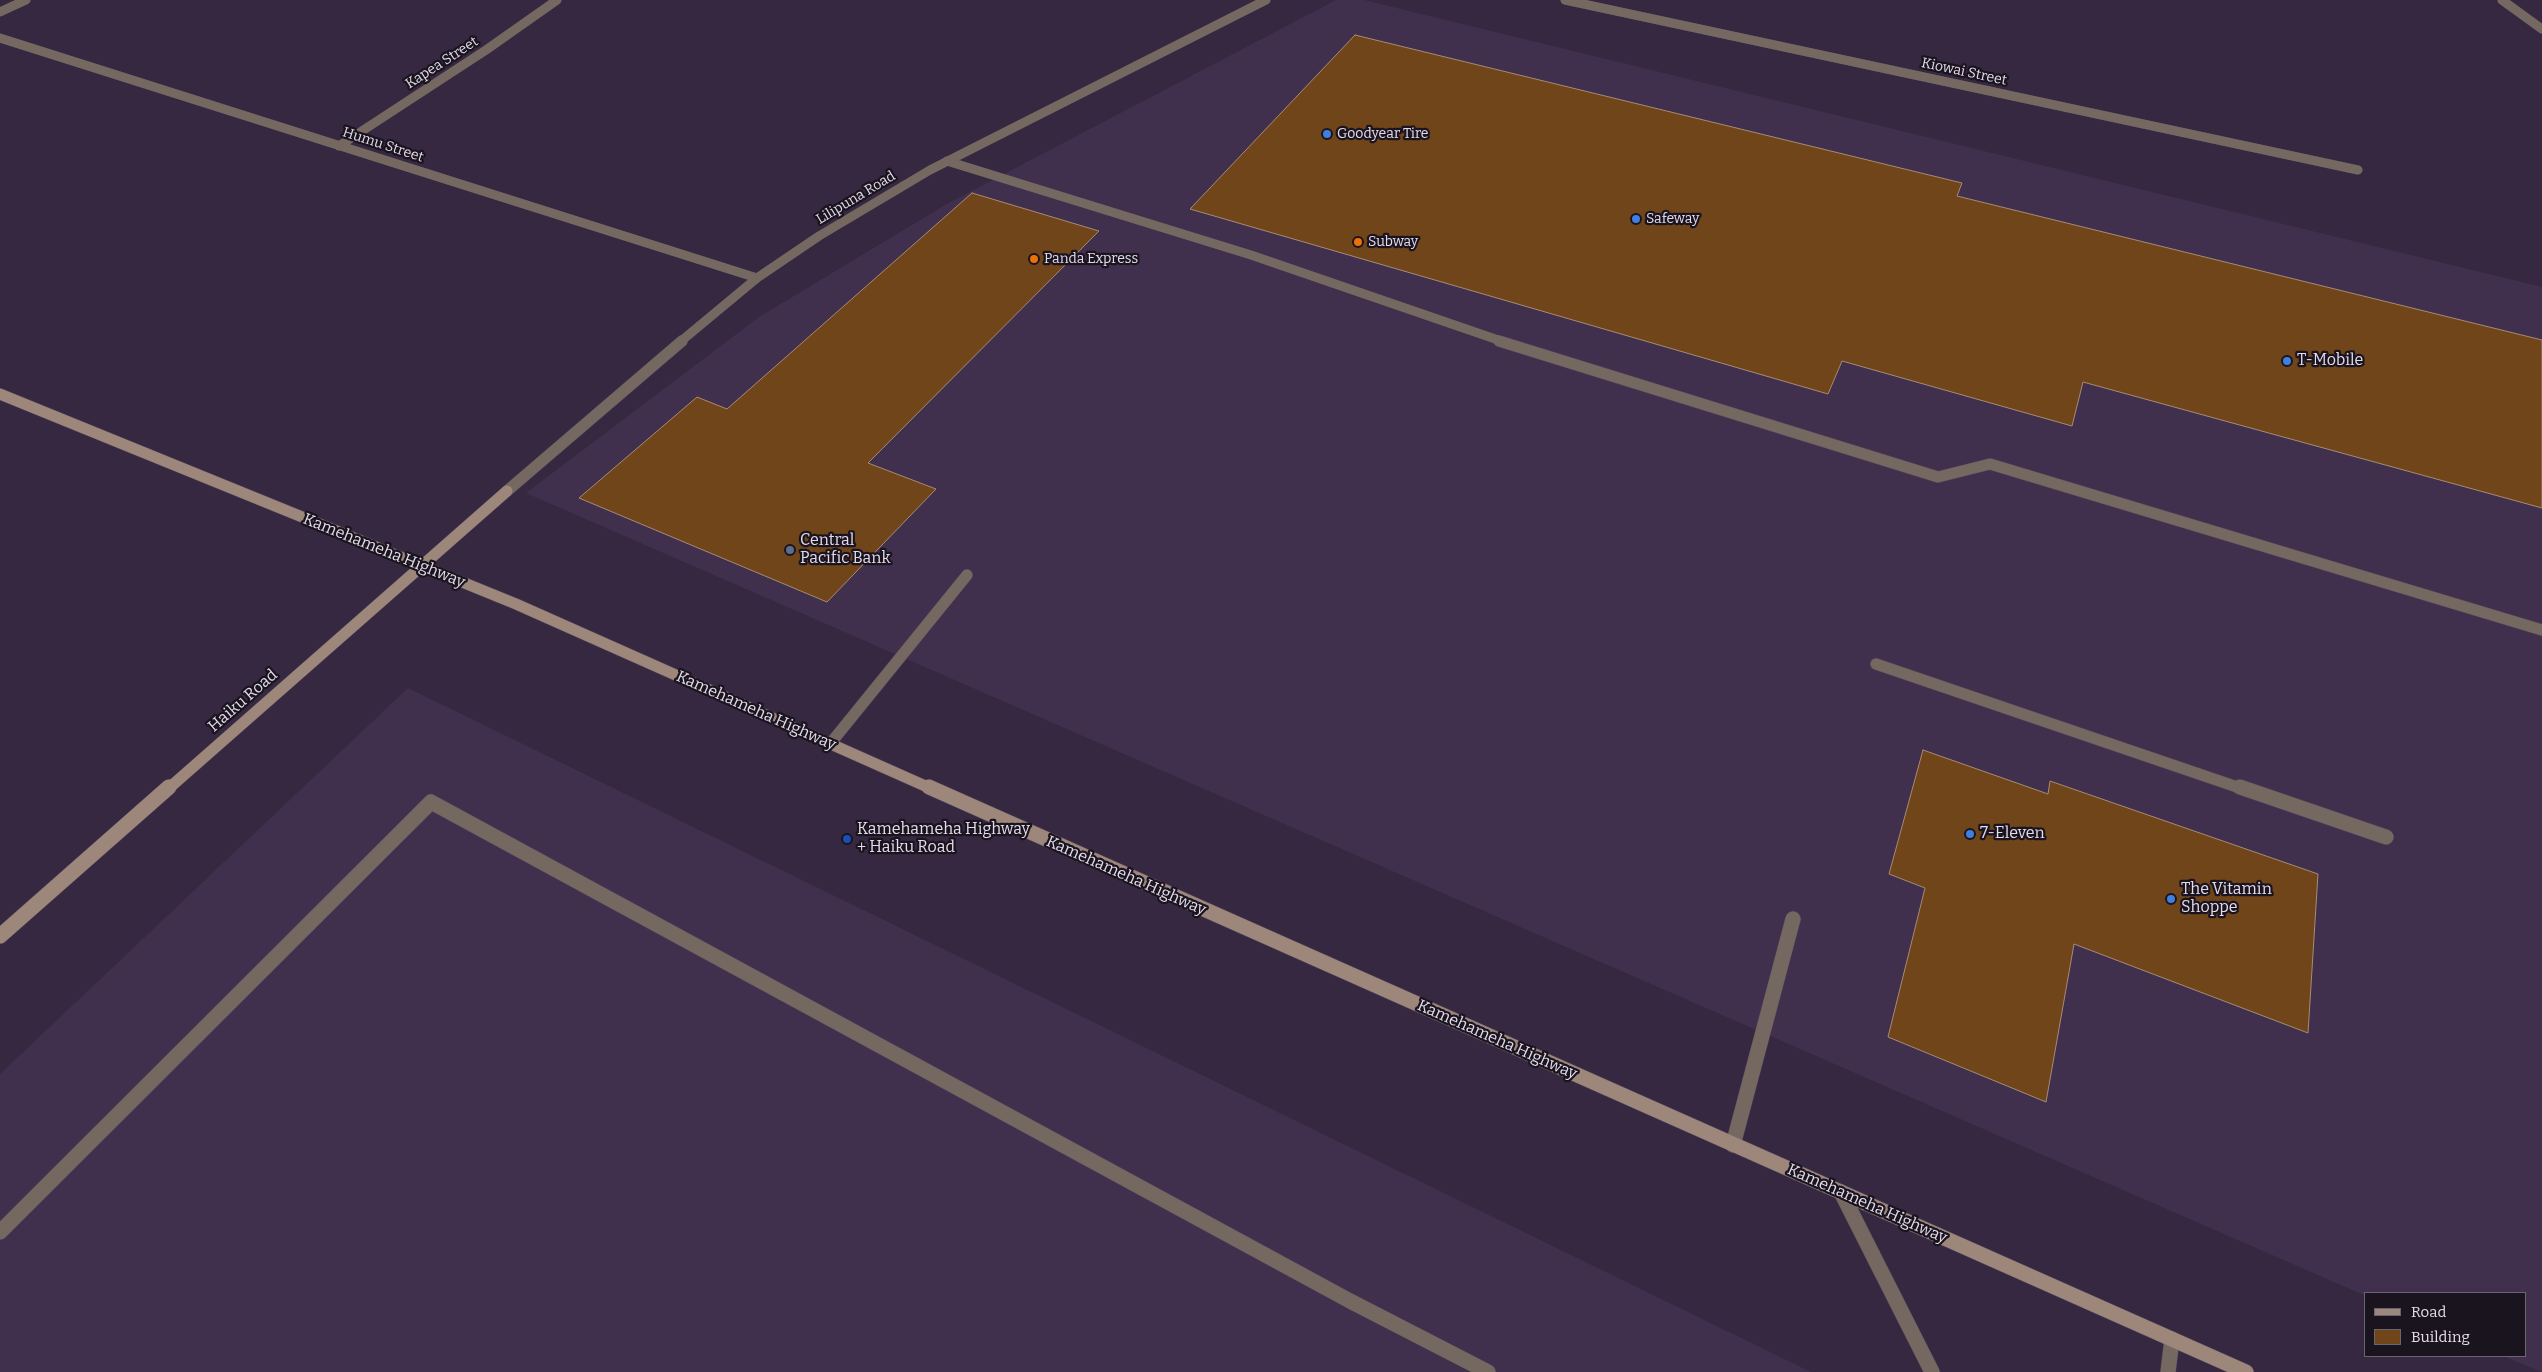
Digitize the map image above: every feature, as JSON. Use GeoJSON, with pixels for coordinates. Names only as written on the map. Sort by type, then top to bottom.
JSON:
{"type":"FeatureCollection","features":[{"type":"Feature","properties":{"kind":"main road","name":"Kamehameha Highway"},"geometry":{"type":"LineString","coordinates":[[0,394],[516,604],[2246,1372]]}},
{"type":"Feature","properties":{"kind":"main road","name":"Haiku Road"},"geometry":{"type":"LineString","coordinates":[[0,936],[507,491]]}},
{"type":"Feature","properties":{"kind":"street"},"geometry":{"type":"LineString","coordinates":[[0,12],[26,0]]}},
{"type":"Feature","properties":{"kind":"street","name":"Kapea Street"},"geometry":{"type":"LineString","coordinates":[[339,146],[494,45],[557,0]]}},
{"type":"Feature","properties":{"kind":"street","name":"Lilipuna Road"},"geometry":{"type":"LineString","coordinates":[[507,491],[707,318],[758,278],[875,201],[947,161],[1266,0]]}},
{"type":"Feature","properties":{"kind":"street","name":"Kiowai Street"},"geometry":{"type":"LineString","coordinates":[[1565,0],[2358,170]]}},
{"type":"Feature","properties":{"kind":"street"},"geometry":{"type":"LineString","coordinates":[[2502,0],[2542,29]]}},
{"type":"Feature","properties":{"kind":"street","name":"Humu Street"},"geometry":{"type":"LineString","coordinates":[[0,38],[758,278]]}},
{"type":"Feature","properties":{"kind":"street"},"geometry":{"type":"LineString","coordinates":[[947,161],[1251,255],[1497,340],[1938,477],[1990,464],[2542,630]]}},
{"type":"Feature","properties":{"kind":"street"},"geometry":{"type":"LineString","coordinates":[[830,744],[967,576]]}},
{"type":"Feature","properties":{"kind":"street"},"geometry":{"type":"LineString","coordinates":[[1876,664],[2386,836]]}},
{"type":"Feature","properties":{"kind":"street"},"geometry":{"type":"LineString","coordinates":[[0,1232],[431,802],[1350,1301],[1488,1372]]}},
{"type":"Feature","properties":{"kind":"street"},"geometry":{"type":"LineString","coordinates":[[1733,1145],[1793,919]]}},
{"type":"Feature","properties":{"kind":"street"},"geometry":{"type":"LineString","coordinates":[[1840,1192],[1932,1372]]}},
{"type":"Feature","properties":{"kind":"street"},"geometry":{"type":"LineString","coordinates":[[2168,1372],[2172,1339]]}},
{"type":"Feature","properties":{"kind":"shaded area"},"geometry":{"type":"Polygon","coordinates":[[[1336,0],[1364,0],[2542,287],[2542,1372],[2505,1357],[2527,1357],[2527,1292],[2364,1292],[2364,1295],[526,493],[759,317],[945,205],[1336,0]]]}},
{"type":"Feature","properties":{"kind":"shaded area"},"geometry":{"type":"Polygon","coordinates":[[[408,688],[1811,1372],[0,1372],[0,1074],[408,688]]]}},
{"type":"Feature","properties":{"kind":"building"},"geometry":{"type":"Polygon","coordinates":[[[1355,35],[1962,183],[1957,196],[2542,340],[2542,508],[2083,382],[2072,426],[1842,361],[1828,394],[1190,209],[1355,35]]]}},
{"type":"Feature","properties":{"kind":"building"},"geometry":{"type":"Polygon","coordinates":[[[972,193],[1099,231],[868,463],[936,489],[827,602],[579,498],[697,397],[727,409],[972,193]]]}},
{"type":"Feature","properties":{"kind":"building"},"geometry":{"type":"Polygon","coordinates":[[[1923,750],[2048,794],[2050,781],[2318,874],[2308,1033],[2074,944],[2046,1102],[1888,1037],[1925,888],[1889,874],[1923,750]]]}},
{"type":"Feature","properties":{"kind":"place","name":"Goodyear Tire"},"geometry":{"type":"Point","coordinates":[1327,134]}},
{"type":"Feature","properties":{"kind":"place","name":"Safeway"},"geometry":{"type":"Point","coordinates":[1636,219]}},
{"type":"Feature","properties":{"kind":"place","name":"Subway"},"geometry":{"type":"Point","coordinates":[1358,242]}},
{"type":"Feature","properties":{"kind":"place","name":"Panda Express"},"geometry":{"type":"Point","coordinates":[1034,259]}},
{"type":"Feature","properties":{"kind":"place","name":"T-Mobile"},"geometry":{"type":"Point","coordinates":[2287,361]}},
{"type":"Feature","properties":{"kind":"place","name":"Central Pacific Bank"},"geometry":{"type":"Point","coordinates":[790,550]}},
{"type":"Feature","properties":{"kind":"place","name":"7-Eleven"},"geometry":{"type":"Point","coordinates":[1970,834]}},
{"type":"Feature","properties":{"kind":"place","name":"Kamehameha Highway + Haiku Road"},"geometry":{"type":"Point","coordinates":[847,839]}},
{"type":"Feature","properties":{"kind":"place","name":"The Vitamin Shoppe"},"geometry":{"type":"Point","coordinates":[2171,899]}}]}
